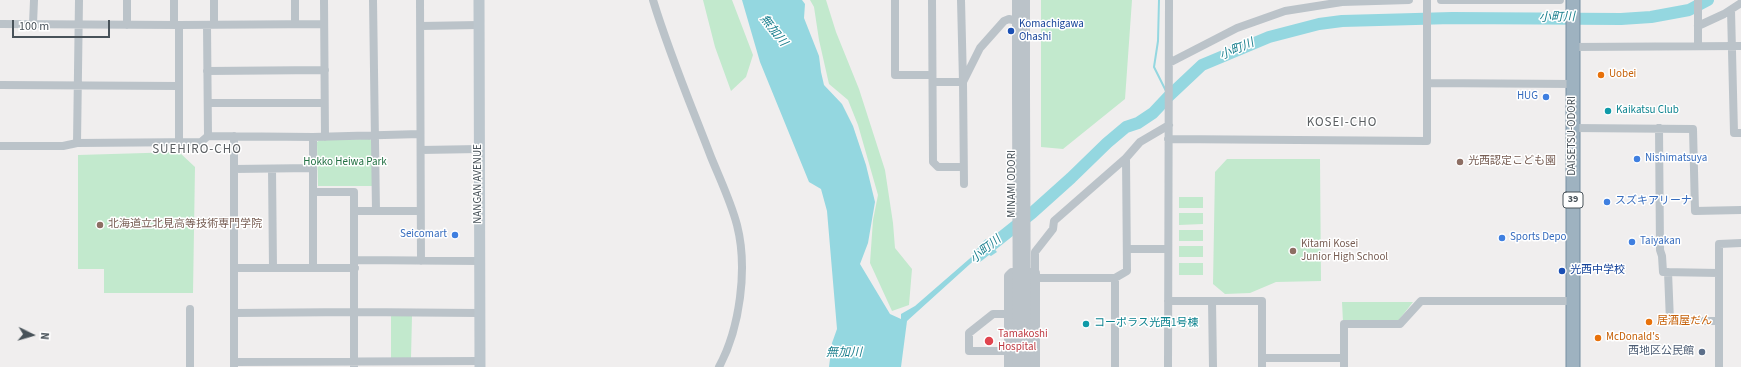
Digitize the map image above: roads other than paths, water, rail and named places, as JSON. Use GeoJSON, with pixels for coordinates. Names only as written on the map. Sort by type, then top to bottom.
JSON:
{"type":"FeatureCollection","features":[{"type":"Feature","properties":{"kind":"highway","name":"DAISETSU-ODORI"},"geometry":{"type":"LineString","coordinates":[[1573,4],[1573,367]]}},
{"type":"Feature","properties":{"kind":"main road","name":"NANGAN AVENUE"},"geometry":{"type":"LineString","coordinates":[[479,0],[478,149],[480,364]]}},
{"type":"Feature","properties":{"kind":"street"},"geometry":{"type":"LineString","coordinates":[[33,24],[34,0]]}},
{"type":"Feature","properties":{"kind":"street"},"geometry":{"type":"LineString","coordinates":[[77,143],[79,0]]}},
{"type":"Feature","properties":{"kind":"street"},"geometry":{"type":"LineString","coordinates":[[127,0],[127,25]]}},
{"type":"Feature","properties":{"kind":"street"},"geometry":{"type":"LineString","coordinates":[[174,0],[179,86],[179,142]]}},
{"type":"Feature","properties":{"kind":"street"},"geometry":{"type":"LineString","coordinates":[[208,136],[207,71],[210,25],[214,0]]}},
{"type":"Feature","properties":{"kind":"street"},"geometry":{"type":"LineString","coordinates":[[295,0],[295,24]]}},
{"type":"Feature","properties":{"kind":"street"},"geometry":{"type":"LineString","coordinates":[[324,0],[325,136]]}},
{"type":"Feature","properties":{"kind":"street"},"geometry":{"type":"LineString","coordinates":[[373,0],[376,211]]}},
{"type":"Feature","properties":{"kind":"street"},"geometry":{"type":"LineString","coordinates":[[420,0],[421,261]]}},
{"type":"Feature","properties":{"kind":"street"},"geometry":{"type":"LineString","coordinates":[[653,0],[663,36],[737,225],[741,262],[741,291],[734,328],[727,353],[720,367]]}},
{"type":"Feature","properties":{"kind":"street"},"geometry":{"type":"LineString","coordinates":[[895,0],[895,75],[963,82]]}},
{"type":"Feature","properties":{"kind":"street"},"geometry":{"type":"LineString","coordinates":[[932,0],[933,162],[938,167],[963,167]]}},
{"type":"Feature","properties":{"kind":"street"},"geometry":{"type":"LineString","coordinates":[[961,0],[964,184]]}},
{"type":"Feature","properties":{"kind":"street","name":"MINAMI ODORI"},"geometry":{"type":"LineString","coordinates":[[1017,0],[1021,22],[1018,367]]}},
{"type":"Feature","properties":{"kind":"street","name":"MINAMI ODORI"},"geometry":{"type":"LineString","coordinates":[[1021,22],[1025,0]]}},
{"type":"Feature","properties":{"kind":"street"},"geometry":{"type":"LineString","coordinates":[[1168,367],[1169,0]]}},
{"type":"Feature","properties":{"kind":"street"},"geometry":{"type":"LineString","coordinates":[[1169,67],[1237,28],[1285,11],[1342,2],[1410,0]]}},
{"type":"Feature","properties":{"kind":"street"},"geometry":{"type":"LineString","coordinates":[[1441,0],[1560,0]]}},
{"type":"Feature","properties":{"kind":"street"},"geometry":{"type":"LineString","coordinates":[[1698,0],[1698,46]]}},
{"type":"Feature","properties":{"kind":"street"},"geometry":{"type":"LineString","coordinates":[[1168,139],[1427,141],[1427,1]]}},
{"type":"Feature","properties":{"kind":"street"},"geometry":{"type":"LineString","coordinates":[[1698,24],[1731,10],[1741,3]]}},
{"type":"Feature","properties":{"kind":"street"},"geometry":{"type":"LineString","coordinates":[[1731,10],[1734,133],[1741,133]]}},
{"type":"Feature","properties":{"kind":"street"},"geometry":{"type":"LineString","coordinates":[[963,82],[980,48],[993,32],[1008,19],[1021,22]]}},
{"type":"Feature","properties":{"kind":"street"},"geometry":{"type":"LineString","coordinates":[[0,24],[324,24]]}},
{"type":"Feature","properties":{"kind":"street"},"geometry":{"type":"LineString","coordinates":[[421,26],[478,25]]}},
{"type":"Feature","properties":{"kind":"street"},"geometry":{"type":"LineString","coordinates":[[1573,47],[1741,46]]}},
{"type":"Feature","properties":{"kind":"street"},"geometry":{"type":"LineString","coordinates":[[207,71],[325,70]]}},
{"type":"Feature","properties":{"kind":"street"},"geometry":{"type":"LineString","coordinates":[[1427,84],[1573,84]]}},
{"type":"Feature","properties":{"kind":"street"},"geometry":{"type":"LineString","coordinates":[[0,85],[179,86]]}},
{"type":"Feature","properties":{"kind":"street","name":"MINAMI ODORI"},"geometry":{"type":"LineString","coordinates":[[1021,96],[1026,367]]}},
{"type":"Feature","properties":{"kind":"street"},"geometry":{"type":"LineString","coordinates":[[208,103],[324,103]]}},
{"type":"Feature","properties":{"kind":"street"},"geometry":{"type":"LineString","coordinates":[[1035,367],[1035,252],[1053,229],[1054,221],[1126,158],[1140,142],[1169,122]]}},
{"type":"Feature","properties":{"kind":"street"},"geometry":{"type":"LineString","coordinates":[[1573,128],[1693,129],[1695,211],[1741,210]]}},
{"type":"Feature","properties":{"kind":"street"},"geometry":{"type":"LineString","coordinates":[[1659,128],[1660,250],[1663,272],[1719,273]]}},
{"type":"Feature","properties":{"kind":"street"},"geometry":{"type":"LineString","coordinates":[[0,146],[63,146],[77,143],[201,142],[208,136],[313,137],[420,134]]}},
{"type":"Feature","properties":{"kind":"street"},"geometry":{"type":"LineString","coordinates":[[234,136],[234,364],[480,364]]}},
{"type":"Feature","properties":{"kind":"street"},"geometry":{"type":"LineString","coordinates":[[313,137],[313,268]]}},
{"type":"Feature","properties":{"kind":"street"},"geometry":{"type":"LineString","coordinates":[[420,150],[478,149]]}},
{"type":"Feature","properties":{"kind":"street"},"geometry":{"type":"LineString","coordinates":[[1009,367],[1008,276],[1012,273],[1035,276],[1115,278],[1127,271],[1126,158]]}},
{"type":"Feature","properties":{"kind":"street"},"geometry":{"type":"LineString","coordinates":[[234,169],[313,168]]}},
{"type":"Feature","properties":{"kind":"street"},"geometry":{"type":"LineString","coordinates":[[272,169],[273,268]]}},
{"type":"Feature","properties":{"kind":"street"},"geometry":{"type":"LineString","coordinates":[[313,192],[354,192],[354,364]]}},
{"type":"Feature","properties":{"kind":"street"},"geometry":{"type":"LineString","coordinates":[[354,211],[420,211]]}},
{"type":"Feature","properties":{"kind":"street"},"geometry":{"type":"LineString","coordinates":[[1719,367],[1719,244],[1741,243]]}},
{"type":"Feature","properties":{"kind":"street"},"geometry":{"type":"LineString","coordinates":[[1127,249],[1168,249]]}},
{"type":"Feature","properties":{"kind":"street"},"geometry":{"type":"LineString","coordinates":[[234,268],[313,268],[355,264],[421,261],[479,261]]}},
{"type":"Feature","properties":{"kind":"street"},"geometry":{"type":"LineString","coordinates":[[1668,272],[1670,321],[1719,321]]}},
{"type":"Feature","properties":{"kind":"street"},"geometry":{"type":"LineString","coordinates":[[1115,278],[1116,367]]}},
{"type":"Feature","properties":{"kind":"street"},"geometry":{"type":"LineString","coordinates":[[1168,301],[1262,301],[1262,367]]}},
{"type":"Feature","properties":{"kind":"street"},"geometry":{"type":"LineString","coordinates":[[1212,301],[1213,367]]}},
{"type":"Feature","properties":{"kind":"street"},"geometry":{"type":"LineString","coordinates":[[1262,358],[1344,363],[1344,324],[1400,324],[1421,301],[1572,301]]}},
{"type":"Feature","properties":{"kind":"street"},"geometry":{"type":"LineString","coordinates":[[190,309],[190,367]]}},
{"type":"Feature","properties":{"kind":"street"},"geometry":{"type":"LineString","coordinates":[[235,313],[479,313]]}},
{"type":"Feature","properties":{"kind":"street"},"geometry":{"type":"LineString","coordinates":[[1009,314],[993,314],[969,333],[969,351],[1009,351]]}},
{"type":"Feature","properties":{"kind":"water","name":"無加川"},"geometry":{"type":"Polygon","coordinates":[[[742,0],[802,0],[805,4],[804,18],[819,56],[824,85],[842,104],[853,126],[866,165],[875,202],[868,243],[860,264],[890,314],[901,319],[901,314],[915,306],[976,253],[979,245],[986,239],[997,252],[991,256],[986,253],[980,255],[907,321],[901,367],[829,367],[832,343],[837,329],[827,211],[821,189],[809,182],[760,62],[742,0]]]}},
{"type":"Feature","properties":{"kind":"waterway"},"geometry":{"type":"LineString","coordinates":[[1159,0],[1158,41],[1154,67],[1166,91]]}},
{"type":"Feature","properties":{"kind":"waterway","name":"小町川"},"geometry":{"type":"LineString","coordinates":[[978,256],[1032,213],[1126,127],[1138,123],[1153,113],[1202,65],[1269,37],[1319,24],[1342,21],[1452,18],[1621,19],[1651,17],[1689,10],[1708,0]]}},
{"type":"Feature","properties":{"kind":"place","name":"Komachigawa Ohashi"},"geometry":{"type":"Point","coordinates":[1011,31]}},
{"type":"Feature","properties":{"kind":"place","name":"Uobei"},"geometry":{"type":"Point","coordinates":[1601,75]}},
{"type":"Feature","properties":{"kind":"place","name":"HUG"},"geometry":{"type":"Point","coordinates":[1546,97]}},
{"type":"Feature","properties":{"kind":"place","name":"Kaikatsu Club"},"geometry":{"type":"Point","coordinates":[1608,111]}},
{"type":"Feature","properties":{"kind":"place","name":"Nishimatsuya"},"geometry":{"type":"Point","coordinates":[1637,159]}},
{"type":"Feature","properties":{"kind":"place","name":"光西認定こども園"},"geometry":{"type":"Point","coordinates":[1460,162]}},
{"type":"Feature","properties":{"kind":"place","name":"スズキアリーナ"},"geometry":{"type":"Point","coordinates":[1607,202]}},
{"type":"Feature","properties":{"kind":"place","name":"北海道立北見高等技術専門学院"},"geometry":{"type":"Point","coordinates":[100,225]}},
{"type":"Feature","properties":{"kind":"place","name":"Seicomart"},"geometry":{"type":"Point","coordinates":[455,235]}},
{"type":"Feature","properties":{"kind":"place","name":"Sports Depo"},"geometry":{"type":"Point","coordinates":[1502,238]}},
{"type":"Feature","properties":{"kind":"place","name":"Taiyakan"},"geometry":{"type":"Point","coordinates":[1632,242]}},
{"type":"Feature","properties":{"kind":"place","name":"Kitami Kosei Junior High School"},"geometry":{"type":"Point","coordinates":[1293,251]}},
{"type":"Feature","properties":{"kind":"place","name":"光西中学校"},"geometry":{"type":"Point","coordinates":[1562,271]}},
{"type":"Feature","properties":{"kind":"place","name":"居酒屋だん"},"geometry":{"type":"Point","coordinates":[1649,322]}},
{"type":"Feature","properties":{"kind":"place","name":"コーポラス光西1号棟"},"geometry":{"type":"Point","coordinates":[1086,324]}},
{"type":"Feature","properties":{"kind":"place","name":"McDonald's"},"geometry":{"type":"Point","coordinates":[1598,338]}},
{"type":"Feature","properties":{"kind":"place","name":"Tamakoshi Hospital"},"geometry":{"type":"Point","coordinates":[989,341]}},
{"type":"Feature","properties":{"kind":"place","name":"西地区公民館"},"geometry":{"type":"Point","coordinates":[1702,352]}},
{"type":"Feature","properties":{"kind":"district","name":"KOSEI-CHO"},"geometry":{"type":"Point","coordinates":[1342,123]}},
{"type":"Feature","properties":{"kind":"district","name":"SUEHIRO-CHO"},"geometry":{"type":"Point","coordinates":[197,150]}},
{"type":"Feature","properties":{"kind":"park label","name":"Hokko Heiwa Park"},"geometry":{"type":"Point","coordinates":[345,163]}}]}
